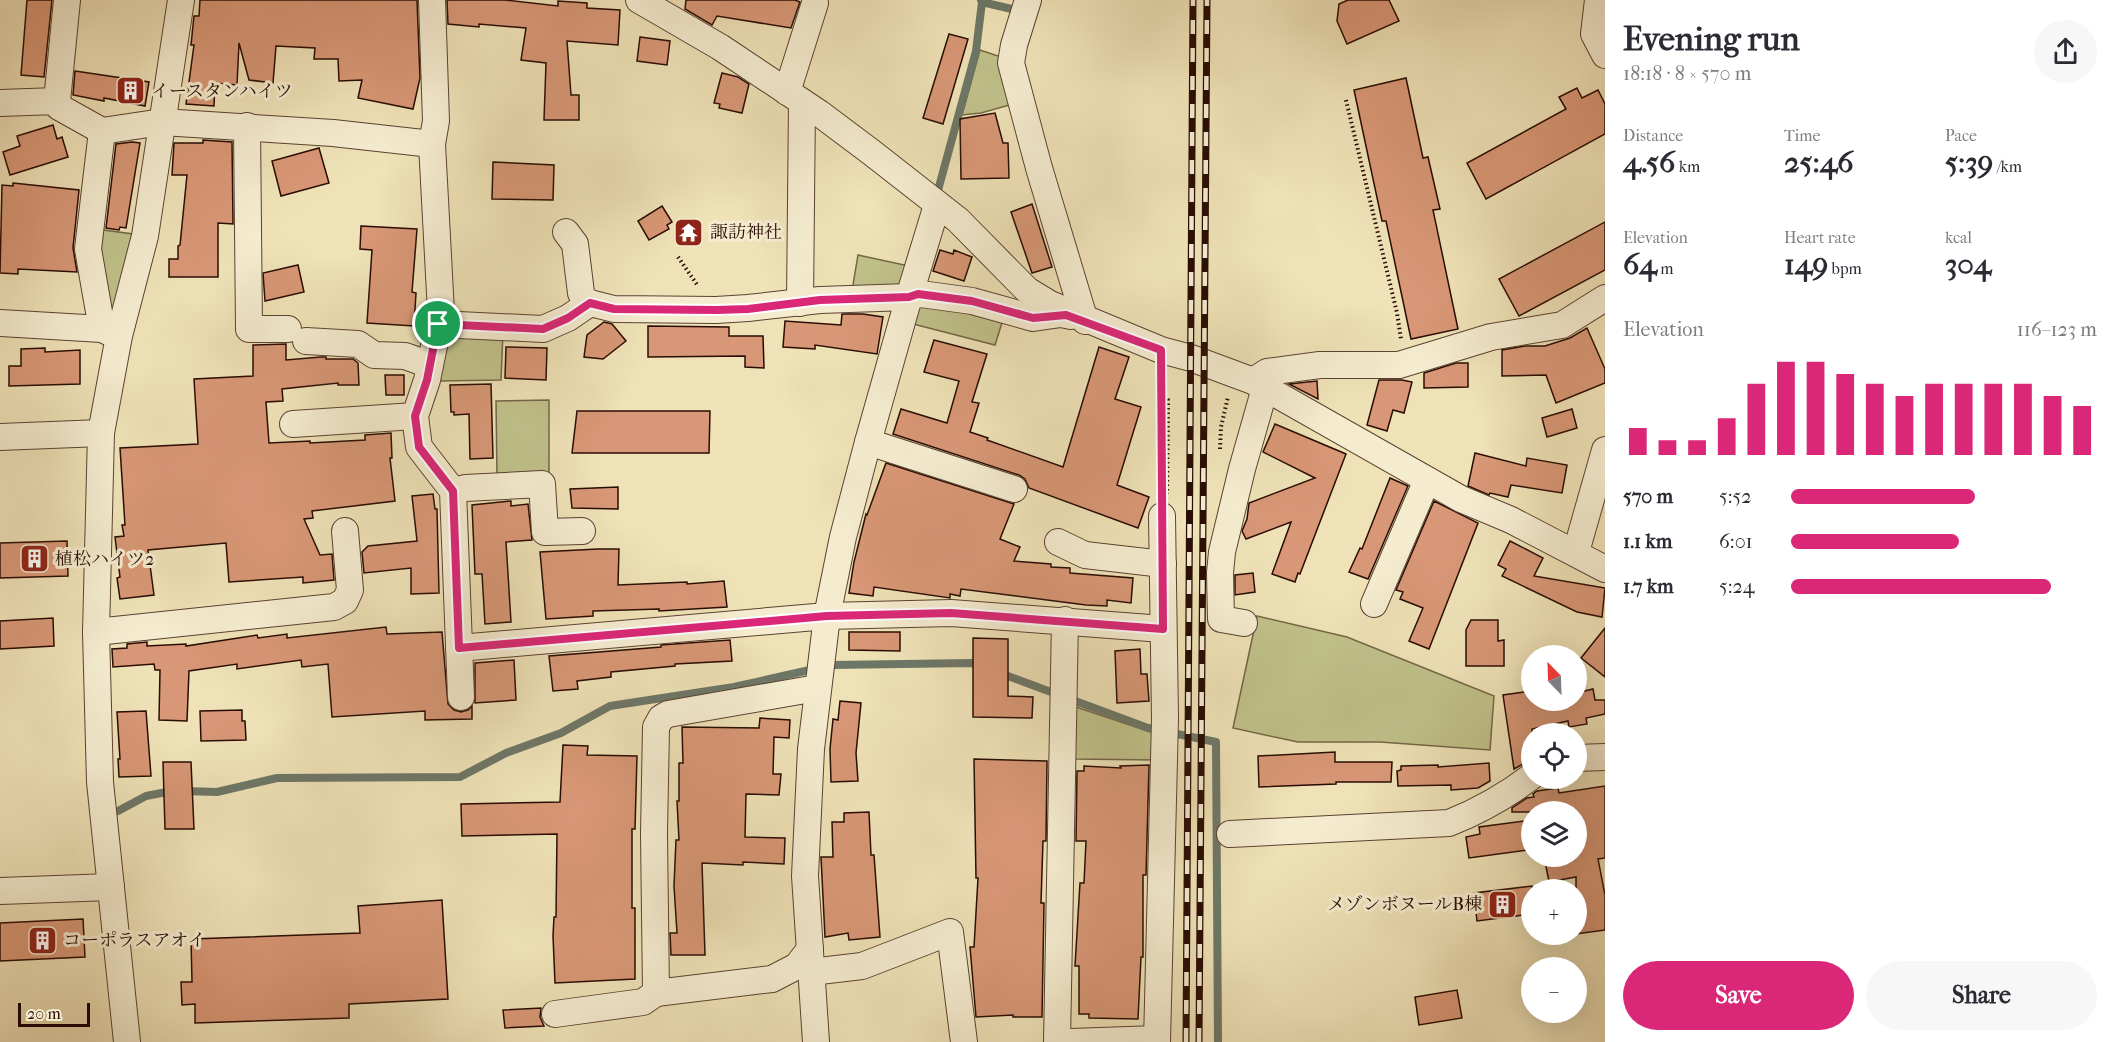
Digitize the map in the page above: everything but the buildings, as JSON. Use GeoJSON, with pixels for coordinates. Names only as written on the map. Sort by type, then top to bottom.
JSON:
{"type":"FeatureCollection","features":[{"type":"Feature","properties":{"kind":"street"},"geometry":{"type":"LineString","coordinates":[[67,0],[57,101],[59,107],[102,131],[162,122],[333,133],[432,144]]}},
{"type":"Feature","properties":{"kind":"street"},"geometry":{"type":"LineString","coordinates":[[127,1042],[100,782],[96,694],[100,433],[111,332],[145,236],[181,0]]}},
{"type":"Feature","properties":{"kind":"street"},"geometry":{"type":"LineString","coordinates":[[432,0],[436,121],[432,144],[441,312],[430,365],[415,416],[419,447],[453,491],[461,697]]}},
{"type":"Feature","properties":{"kind":"street"},"geometry":{"type":"LineString","coordinates":[[639,0],[720,47],[795,97],[871,152],[958,220],[1027,290],[1085,321]]}},
{"type":"Feature","properties":{"kind":"street"},"geometry":{"type":"LineString","coordinates":[[1028,0],[1011,63],[1039,168],[1085,321]]}},
{"type":"Feature","properties":{"kind":"street"},"geometry":{"type":"LineString","coordinates":[[1598,0],[1601,40]]}},
{"type":"Feature","properties":{"kind":"street"},"geometry":{"type":"LineString","coordinates":[[800,303],[795,97],[815,3]]}},
{"type":"Feature","properties":{"kind":"street"},"geometry":{"type":"LineString","coordinates":[[0,103],[57,101]]}},
{"type":"Feature","properties":{"kind":"street"},"geometry":{"type":"LineString","coordinates":[[247,126],[249,329],[358,344],[374,355],[405,356],[430,365]]}},
{"type":"Feature","properties":{"kind":"street"},"geometry":{"type":"LineString","coordinates":[[102,131],[88,249],[111,332]]}},
{"type":"Feature","properties":{"kind":"street"},"geometry":{"type":"LineString","coordinates":[[816,1042],[805,876],[811,749],[827,616],[843,537],[868,442],[937,205]]}},
{"type":"Feature","properties":{"kind":"street"},"geometry":{"type":"LineString","coordinates":[[566,232],[575,244],[581,293],[584,300],[614,309],[716,310],[820,300],[909,297],[921,294],[972,301],[1033,318],[1061,314],[1085,321],[1161,350],[1198,360],[1259,385],[1461,499],[1511,520],[1605,569]]}},
{"type":"Feature","properties":{"kind":"street"},"geometry":{"type":"LineString","coordinates":[[1244,623],[1221,619],[1220,573],[1259,385],[1267,372],[1320,365],[1400,365],[1491,337],[1562,326],[1605,298]]}},
{"type":"Feature","properties":{"kind":"street"},"geometry":{"type":"LineString","coordinates":[[438,324],[543,329],[568,318],[590,303]]}},
{"type":"Feature","properties":{"kind":"street"},"geometry":{"type":"LineString","coordinates":[[0,323],[111,332]]}},
{"type":"Feature","properties":{"kind":"street"},"geometry":{"type":"LineString","coordinates":[[293,424],[415,416]]}},
{"type":"Feature","properties":{"kind":"street"},"geometry":{"type":"LineString","coordinates":[[0,437],[100,433]]}},
{"type":"Feature","properties":{"kind":"street"},"geometry":{"type":"LineString","coordinates":[[868,442],[1014,489]]}},
{"type":"Feature","properties":{"kind":"street"},"geometry":{"type":"LineString","coordinates":[[1575,552],[1605,450]]}},
{"type":"Feature","properties":{"kind":"street"},"geometry":{"type":"LineString","coordinates":[[1374,604],[1427,480]]}},
{"type":"Feature","properties":{"kind":"street"},"geometry":{"type":"LineString","coordinates":[[453,491],[465,488],[542,484],[545,532],[582,531]]}},
{"type":"Feature","properties":{"kind":"street"},"geometry":{"type":"LineString","coordinates":[[1071,1042],[1157,1041],[1165,719],[1164,507]]}},
{"type":"Feature","properties":{"kind":"street"},"geometry":{"type":"LineString","coordinates":[[96,632],[334,608],[345,601],[350,590],[344,531]]}},
{"type":"Feature","properties":{"kind":"street"},"geometry":{"type":"LineString","coordinates":[[1058,542],[1085,555],[1163,564]]}},
{"type":"Feature","properties":{"kind":"street"},"geometry":{"type":"LineString","coordinates":[[459,648],[827,616],[951,613],[1163,629]]}},
{"type":"Feature","properties":{"kind":"street"},"geometry":{"type":"LineString","coordinates":[[1057,1042],[1065,621]]}},
{"type":"Feature","properties":{"kind":"street"},"geometry":{"type":"LineString","coordinates":[[656,993],[654,834],[656,727],[661,718],[668,714],[817,688]]}},
{"type":"Feature","properties":{"kind":"street"},"geometry":{"type":"LineString","coordinates":[[1587,758],[1605,757]]}},
{"type":"Feature","properties":{"kind":"street"},"geometry":{"type":"LineString","coordinates":[[1230,834],[1449,823],[1506,795],[1521,784]]}},
{"type":"Feature","properties":{"kind":"street"},"geometry":{"type":"LineString","coordinates":[[0,891],[111,886]]}},
{"type":"Feature","properties":{"kind":"street"},"geometry":{"type":"LineString","coordinates":[[555,1014],[643,1002],[656,993],[772,979],[810,961],[862,966],[951,932],[964,1042]]}},
{"type":"Feature","properties":{"kind":"path"},"geometry":{"type":"LineString","coordinates":[[1346,100],[1397,313],[1401,337],[1400,365]]}},
{"type":"Feature","properties":{"kind":"path"},"geometry":{"type":"LineString","coordinates":[[1161,350],[1164,507]]}},
{"type":"Feature","properties":{"kind":"path"},"geometry":{"type":"LineString","coordinates":[[1161,391],[1167,400],[1164,507]]}},
{"type":"Feature","properties":{"kind":"green space"},"geometry":{"type":"Polygon","coordinates":[[[980,50],[1004,58],[1013,104],[981,113],[962,115],[980,50]]]}},
{"type":"Feature","properties":{"kind":"green space"},"geometry":{"type":"Polygon","coordinates":[[[96,229],[133,234],[130,254],[111,316],[96,229]]]}},
{"type":"Feature","properties":{"kind":"green space"},"geometry":{"type":"Polygon","coordinates":[[[858,255],[909,266],[903,289],[852,291],[858,255]]]}},
{"type":"Feature","properties":{"kind":"green space"},"geometry":{"type":"Polygon","coordinates":[[[920,299],[1005,313],[995,345],[913,324],[920,299]]]}},
{"type":"Feature","properties":{"kind":"green space"},"geometry":{"type":"Polygon","coordinates":[[[448,331],[503,332],[501,380],[438,381],[448,331]]]}},
{"type":"Feature","properties":{"kind":"green space"},"geometry":{"type":"Polygon","coordinates":[[[549,400],[549,476],[497,478],[496,401],[549,400]]]}},
{"type":"Feature","properties":{"kind":"green space"},"geometry":{"type":"Polygon","coordinates":[[[1257,616],[1347,637],[1494,696],[1490,750],[1380,742],[1298,742],[1233,728],[1257,616]]]}},
{"type":"Feature","properties":{"kind":"green space"},"geometry":{"type":"Polygon","coordinates":[[[1076,707],[1157,734],[1156,760],[1075,759],[1076,707]]]}},
{"type":"Feature","properties":{"kind":"waterway"},"geometry":{"type":"LineString","coordinates":[[937,194],[976,51],[981,0]]}},
{"type":"Feature","properties":{"kind":"waterway"},"geometry":{"type":"LineString","coordinates":[[982,2],[1016,10]]}},
{"type":"Feature","properties":{"kind":"waterway"},"geometry":{"type":"LineString","coordinates":[[184,791],[217,792],[277,778],[460,777],[506,753],[561,733],[610,706],[734,687],[832,665],[973,663],[980,665]]}},
{"type":"Feature","properties":{"kind":"waterway"},"geometry":{"type":"LineString","coordinates":[[1000,673],[1148,728],[1216,742],[1218,1042]]}},
{"type":"Feature","properties":{"kind":"waterway"},"geometry":{"type":"LineString","coordinates":[[118,811],[146,796],[172,791]]}},
{"type":"Feature","properties":{"kind":"railway"},"geometry":{"type":"LineString","coordinates":[[1186,1042],[1193,0]]}},
{"type":"Feature","properties":{"kind":"railway"},"geometry":{"type":"LineString","coordinates":[[1199,1042],[1207,0]]}},
{"type":"Feature","properties":{"kind":"place","name":"イースタンハイツ"},"geometry":{"type":"Point","coordinates":[130,91]}},
{"type":"Feature","properties":{"kind":"place","name":"諏訪神社"},"geometry":{"type":"Point","coordinates":[689,232]}},
{"type":"Feature","properties":{"kind":"place","name":"植松ハイツ2"},"geometry":{"type":"Point","coordinates":[34,559]}},
{"type":"Feature","properties":{"kind":"place","name":"メゾンボヌールB棟"},"geometry":{"type":"Point","coordinates":[1503,904]}},
{"type":"Feature","properties":{"kind":"place","name":"コーポラスアオイ"},"geometry":{"type":"Point","coordinates":[42,940]}},
{"type":"Feature","properties":{"kind":"route"},"geometry":{"type":"LineString","coordinates":[[918,294],[972,301],[1033,318],[1056,314],[1066,315],[1161,350],[1163,629],[951,613],[827,616],[459,648],[453,491],[419,447],[415,416],[427,380],[438,324],[543,329],[568,318],[590,303],[614,309],[716,310],[748,309],[820,300],[909,297],[918,294]]}}]}
